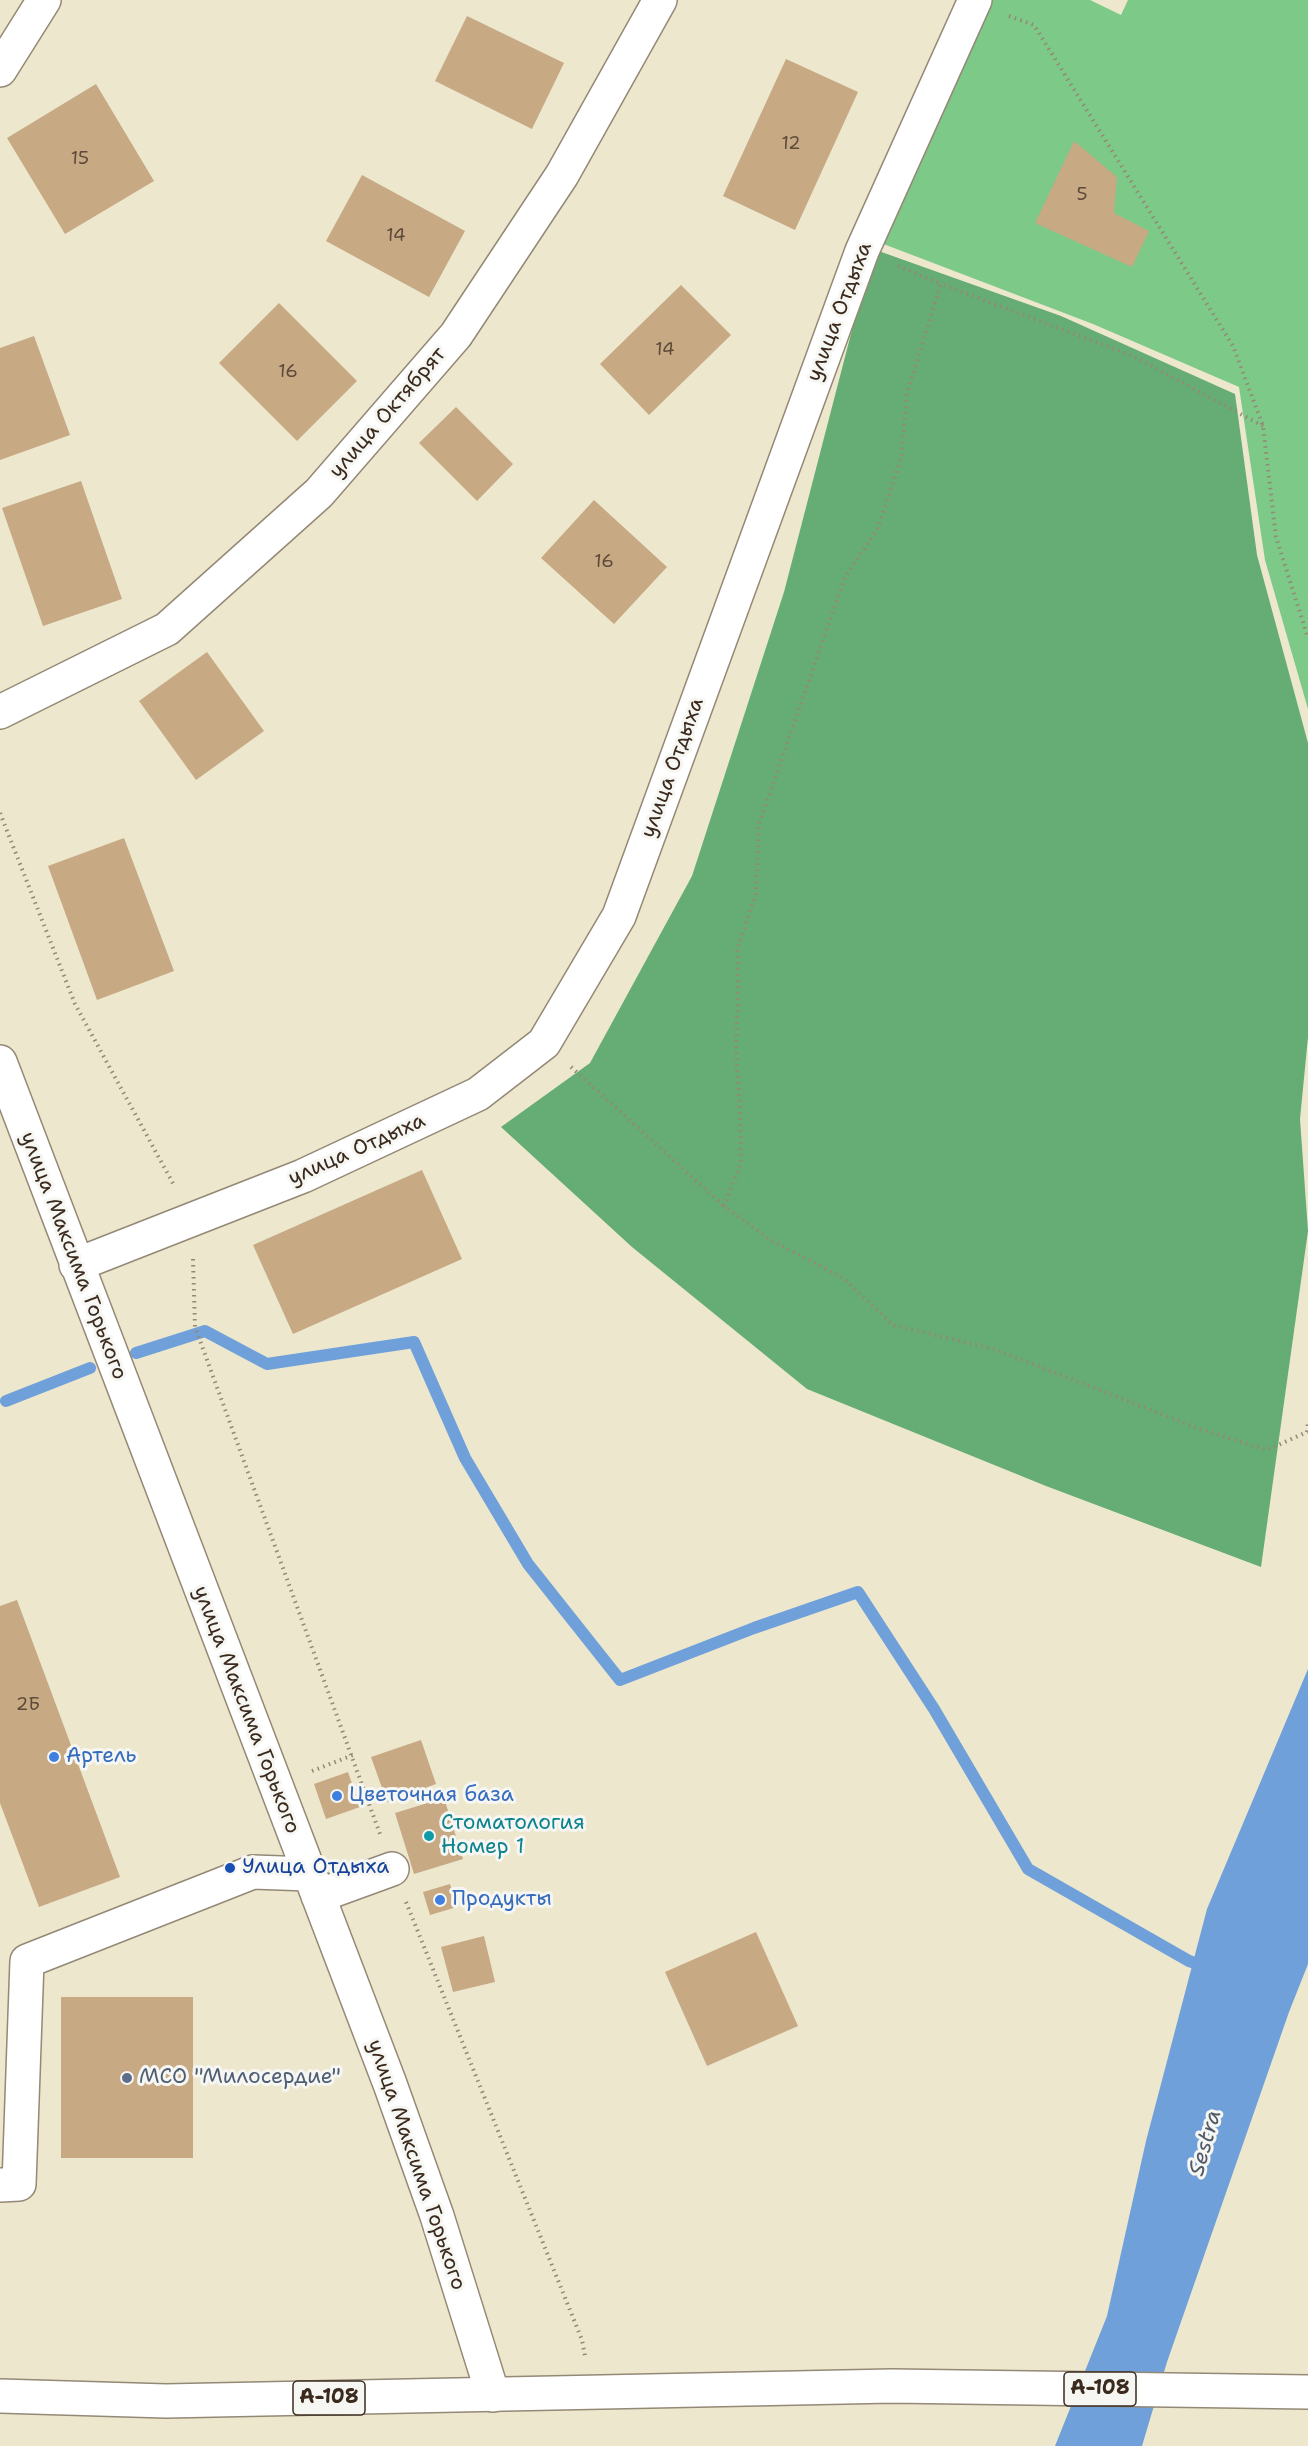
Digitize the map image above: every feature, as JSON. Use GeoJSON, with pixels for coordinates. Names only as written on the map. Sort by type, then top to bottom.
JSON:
{"type":"FeatureCollection","features":[{"type":"Feature","properties":{"kind":"main road"},"geometry":{"type":"LineString","coordinates":[[0,70],[44,0]]}},
{"type":"Feature","properties":{"kind":"main road","name":"улица Октябрят"},"geometry":{"type":"LineString","coordinates":[[0,712],[167,629],[319,493],[456,334],[562,175],[660,0]]}},
{"type":"Feature","properties":{"kind":"main road","name":"улица Отдыха"},"geometry":{"type":"LineString","coordinates":[[76,1265],[303,1176],[478,1094],[544,1043],[619,915],[862,251],[972,1]]}},
{"type":"Feature","properties":{"kind":"main road","name":"улица Максима Горького"},"geometry":{"type":"LineString","coordinates":[[0,1062],[390,2084],[437,2216],[493,2395]]}},
{"type":"Feature","properties":{"kind":"main road"},"geometry":{"type":"LineString","coordinates":[[0,2185],[19,2184],[27,1961],[253,1872],[313,1885],[392,1869]]}},
{"type":"Feature","properties":{"kind":"main road","name":"А-108"},"geometry":{"type":"LineString","coordinates":[[0,2396],[166,2401],[892,2386],[1308,2392]]}},
{"type":"Feature","properties":{"kind":"path"},"geometry":{"type":"LineString","coordinates":[[972,1],[1034,25],[1233,346],[1263,426],[1276,537],[1308,638]]}},
{"type":"Feature","properties":{"kind":"path"},"geometry":{"type":"LineString","coordinates":[[862,251],[941,284],[1133,356],[1263,426]]}},
{"type":"Feature","properties":{"kind":"path"},"geometry":{"type":"LineString","coordinates":[[724,1206],[741,1163],[736,1049],[738,985],[736,950],[756,893],[759,824],[845,577],[877,530],[901,459],[907,393],[941,284]]}},
{"type":"Feature","properties":{"kind":"path"},"geometry":{"type":"LineString","coordinates":[[0,813],[75,1004],[192,1219],[195,1327],[200,1339]]}},
{"type":"Feature","properties":{"kind":"path"},"geometry":{"type":"LineString","coordinates":[[544,1043],[724,1206],[770,1239],[843,1278],[892,1325],[994,1349],[1197,1428],[1267,1450],[1307,1432],[1308,1421]]}},
{"type":"Feature","properties":{"kind":"path"},"geometry":{"type":"LineString","coordinates":[[309,1772],[353,1755]]}},
{"type":"Feature","properties":{"kind":"green space"},"geometry":{"type":"Polygon","coordinates":[[[962,0],[1090,0],[1121,15],[1128,0],[1308,0],[1308,709],[1265,560],[1239,387],[1093,324],[873,240],[962,0]]]}},
{"type":"Feature","properties":{"kind":"green space"},"geometry":{"type":"Polygon","coordinates":[[[873,249],[1061,316],[1235,394],[1257,555],[1308,743],[1308,1037],[1300,1119],[1308,1231],[1261,1567],[1046,1486],[807,1389],[632,1247],[501,1127],[590,1063],[692,876],[784,592],[873,249]]]}},
{"type":"Feature","properties":{"kind":"water","name":"Sestra"},"geometry":{"type":"Polygon","coordinates":[[[1308,1669],[1308,1964],[1289,2012],[1167,2362],[1142,2446],[1055,2446],[1107,2316],[1146,2141],[1207,1909],[1308,1669]]]}},
{"type":"Feature","properties":{"kind":"building"},"geometry":{"type":"Polygon","coordinates":[[[467,16],[564,63],[532,129],[435,81],[467,16]]]}},
{"type":"Feature","properties":{"kind":"building"},"geometry":{"type":"Polygon","coordinates":[[[786,59],[858,92],[795,230],[723,196],[786,59]]]}},
{"type":"Feature","properties":{"kind":"building"},"geometry":{"type":"Polygon","coordinates":[[[96,84],[154,181],[65,234],[7,138],[96,84]]]}},
{"type":"Feature","properties":{"kind":"building"},"geometry":{"type":"Polygon","coordinates":[[[1074,141],[1117,177],[1114,213],[1149,231],[1132,267],[1035,223],[1074,141]]]}},
{"type":"Feature","properties":{"kind":"building"},"geometry":{"type":"Polygon","coordinates":[[[362,175],[465,231],[429,297],[326,241],[362,175]]]}},
{"type":"Feature","properties":{"kind":"building"},"geometry":{"type":"Polygon","coordinates":[[[681,285],[731,335],[649,415],[600,364],[681,285]]]}},
{"type":"Feature","properties":{"kind":"building"},"geometry":{"type":"Polygon","coordinates":[[[279,303],[357,381],[297,441],[219,363],[279,303]]]}},
{"type":"Feature","properties":{"kind":"building"},"geometry":{"type":"Polygon","coordinates":[[[34,336],[70,435],[0,460],[0,348],[34,336]]]}},
{"type":"Feature","properties":{"kind":"building"},"geometry":{"type":"Polygon","coordinates":[[[456,407],[513,464],[477,501],[419,443],[456,407]]]}},
{"type":"Feature","properties":{"kind":"building"},"geometry":{"type":"Polygon","coordinates":[[[81,481],[122,599],[43,626],[2,508],[81,481]]]}},
{"type":"Feature","properties":{"kind":"building"},"geometry":{"type":"Polygon","coordinates":[[[594,500],[667,567],[614,624],[541,558],[594,500]]]}},
{"type":"Feature","properties":{"kind":"building"},"geometry":{"type":"Polygon","coordinates":[[[207,652],[264,731],[196,780],[139,701],[207,652]]]}},
{"type":"Feature","properties":{"kind":"building"},"geometry":{"type":"Polygon","coordinates":[[[124,838],[174,971],[97,1000],[48,866],[124,838]]]}},
{"type":"Feature","properties":{"kind":"building"},"geometry":{"type":"Polygon","coordinates":[[[422,1170],[462,1259],[293,1334],[253,1245],[422,1170]]]}},
{"type":"Feature","properties":{"kind":"building"},"geometry":{"type":"Polygon","coordinates":[[[17,1600],[120,1877],[39,1907],[0,1803],[0,1606],[17,1600]]]}},
{"type":"Feature","properties":{"kind":"building"},"geometry":{"type":"Polygon","coordinates":[[[421,1740],[436,1784],[387,1802],[371,1757],[421,1740]]]}},
{"type":"Feature","properties":{"kind":"building","name":"Цветочная база"},"geometry":{"type":"Polygon","coordinates":[[[348,1772],[360,1807],[326,1819],[314,1784],[348,1772]]]}},
{"type":"Feature","properties":{"kind":"building","name":"Стоматология Номер 1"},"geometry":{"type":"Polygon","coordinates":[[[444,1798],[463,1859],[414,1874],[395,1813],[444,1798]]]}},
{"type":"Feature","properties":{"kind":"building","name":"Продукты"},"geometry":{"type":"Polygon","coordinates":[[[450,1884],[457,1907],[430,1915],[423,1892],[450,1884]]]}},
{"type":"Feature","properties":{"kind":"building"},"geometry":{"type":"Polygon","coordinates":[[[756,1932],[798,2026],[707,2066],[665,1972],[756,1932]]]}},
{"type":"Feature","properties":{"kind":"building"},"geometry":{"type":"Polygon","coordinates":[[[484,1936],[495,1982],[453,1992],[441,1947],[484,1936]]]}},
{"type":"Feature","properties":{"kind":"building","name":"МСО \"Милосердие\""},"geometry":{"type":"Polygon","coordinates":[[[61,1997],[193,1997],[193,2158],[61,2158],[61,1997]]]}},
{"type":"Feature","properties":{"kind":"waterway"},"geometry":{"type":"LineString","coordinates":[[136,1353],[205,1331],[267,1364],[414,1342],[465,1458],[528,1564],[620,1680],[754,1628],[858,1592],[934,1709],[1028,1869],[1189,1961],[1207,1967]]}},
{"type":"Feature","properties":{"kind":"waterway"},"geometry":{"type":"LineString","coordinates":[[6,1401],[90,1368]]}},
{"type":"Feature","properties":{"kind":"place","name":"Артель"},"geometry":{"type":"Point","coordinates":[54,1757]}},
{"type":"Feature","properties":{"kind":"place","name":"Цветочная база"},"geometry":{"type":"Point","coordinates":[337,1796]}},
{"type":"Feature","properties":{"kind":"place","name":"Стоматология Номер 1"},"geometry":{"type":"Point","coordinates":[429,1836]}},
{"type":"Feature","properties":{"kind":"place","name":"Улица Отдыха"},"geometry":{"type":"Point","coordinates":[230,1868]}},
{"type":"Feature","properties":{"kind":"place","name":"Продукты"},"geometry":{"type":"Point","coordinates":[440,1900]}},
{"type":"Feature","properties":{"kind":"place","name":"МСО \"Милосердие\""},"geometry":{"type":"Point","coordinates":[127,2078]}}]}
